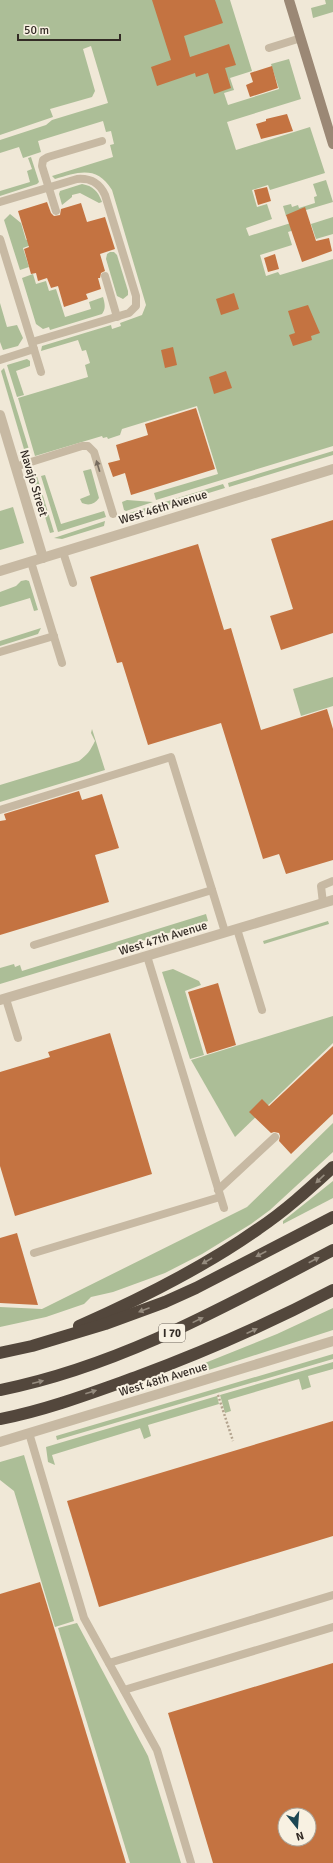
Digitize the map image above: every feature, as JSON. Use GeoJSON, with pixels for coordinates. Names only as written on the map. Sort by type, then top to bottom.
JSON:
{"type":"FeatureCollection","features":[{"type":"Feature","properties":{"kind":"highway"},"geometry":{"type":"LineString","coordinates":[[32,1346],[132,1301],[226,1250],[283,1211],[333,1167]]}},
{"type":"Feature","properties":{"kind":"highway"},"geometry":{"type":"LineString","coordinates":[[0,1352],[32,1346],[106,1324],[165,1302],[196,1288],[333,1217]]}},
{"type":"Feature","properties":{"kind":"highway","name":"I 70"},"geometry":{"type":"LineString","coordinates":[[0,1390],[76,1371],[144,1345],[210,1314],[333,1250]]}},
{"type":"Feature","properties":{"kind":"highway"},"geometry":{"type":"LineString","coordinates":[[0,1418],[56,1404],[165,1366],[251,1331],[333,1290]]}},
{"type":"Feature","properties":{"kind":"main road"},"geometry":{"type":"LineString","coordinates":[[289,0],[333,144]]}},
{"type":"Feature","properties":{"kind":"street","name":"Navajo Street"},"geometry":{"type":"LineString","coordinates":[[0,415],[43,558]]}},
{"type":"Feature","properties":{"kind":"street","name":"West 46th Avenue"},"geometry":{"type":"LineString","coordinates":[[0,571],[333,469]]}},
{"type":"Feature","properties":{"kind":"street","name":"West 47th Avenue"},"geometry":{"type":"LineString","coordinates":[[3,1000],[333,900]]}},
{"type":"Feature","properties":{"kind":"street","name":"West 48th Avenue"},"geometry":{"type":"LineString","coordinates":[[0,1442],[333,1341]]}},
{"type":"Feature","properties":{"kind":"lane"},"geometry":{"type":"LineString","coordinates":[[269,48],[301,38]]}},
{"type":"Feature","properties":{"kind":"lane"},"geometry":{"type":"LineString","coordinates":[[56,211],[42,166],[45,158],[102,141]]}},
{"type":"Feature","properties":{"kind":"lane"},"geometry":{"type":"LineString","coordinates":[[0,202],[85,179],[98,184],[102,189],[137,301],[136,306],[129,313],[33,346],[0,360]]}},
{"type":"Feature","properties":{"kind":"lane"},"geometry":{"type":"LineString","coordinates":[[0,239],[41,372]]}},
{"type":"Feature","properties":{"kind":"lane"},"geometry":{"type":"LineString","coordinates":[[105,276],[117,316]]}},
{"type":"Feature","properties":{"kind":"lane"},"geometry":{"type":"LineString","coordinates":[[15,467],[82,446],[91,448],[94,452],[113,514]]}},
{"type":"Feature","properties":{"kind":"lane"},"geometry":{"type":"LineString","coordinates":[[63,552],[72,583]]}},
{"type":"Feature","properties":{"kind":"lane"},"geometry":{"type":"LineString","coordinates":[[31,562],[62,663]]}},
{"type":"Feature","properties":{"kind":"lane"},"geometry":{"type":"LineString","coordinates":[[0,652],[54,636]]}},
{"type":"Feature","properties":{"kind":"lane"},"geometry":{"type":"LineString","coordinates":[[0,810],[171,757],[225,932]]}},
{"type":"Feature","properties":{"kind":"lane"},"geometry":{"type":"LineString","coordinates":[[323,903],[320,888],[322,885],[333,881]]}},
{"type":"Feature","properties":{"kind":"lane"},"geometry":{"type":"LineString","coordinates":[[34,945],[212,890]]}},
{"type":"Feature","properties":{"kind":"lane"},"geometry":{"type":"LineString","coordinates":[[237,929],[262,1010]]}},
{"type":"Feature","properties":{"kind":"lane"},"geometry":{"type":"LineString","coordinates":[[147,956],[224,1208]]}},
{"type":"Feature","properties":{"kind":"lane"},"geometry":{"type":"LineString","coordinates":[[3,1000],[18,1038]]}},
{"type":"Feature","properties":{"kind":"lane"},"geometry":{"type":"LineString","coordinates":[[34,1253],[219,1193],[275,1137]]}},
{"type":"Feature","properties":{"kind":"lane"},"geometry":{"type":"LineString","coordinates":[[29,1433],[84,1618],[157,1750],[191,1863]]}},
{"type":"Feature","properties":{"kind":"lane"},"geometry":{"type":"LineString","coordinates":[[109,1663],[333,1596]]}},
{"type":"Feature","properties":{"kind":"lane"},"geometry":{"type":"LineString","coordinates":[[124,1690],[333,1627]]}},
{"type":"Feature","properties":{"kind":"path"},"geometry":{"type":"LineString","coordinates":[[218,1394],[233,1441]]}},
{"type":"Feature","properties":{"kind":"green space"},"geometry":{"type":"Polygon","coordinates":[[[0,0],[230,0],[252,71],[230,78],[234,90],[224,93],[228,105],[279,89],[271,64],[289,59],[301,99],[227,122],[236,150],[310,127],[325,173],[270,190],[268,185],[252,190],[257,207],[267,204],[272,219],[246,228],[249,236],[294,222],[297,229],[288,232],[292,245],[260,255],[266,276],[278,272],[280,275],[333,259],[333,446],[156,500],[154,493],[218,474],[197,406],[122,429],[120,435],[108,439],[107,437],[103,438],[102,436],[35,456],[18,398],[88,377],[85,365],[90,363],[86,350],[82,351],[78,340],[41,351],[42,346],[111,325],[112,329],[121,326],[120,323],[142,315],[146,305],[112,190],[100,177],[86,172],[55,179],[52,176],[113,157],[110,145],[114,144],[111,131],[106,132],[103,121],[38,141],[41,152],[23,158],[19,147],[0,153],[0,140],[46,125],[52,120],[108,103],[91,46],[83,49],[95,91],[92,97],[50,109],[53,117],[0,135],[0,0]]]}},
{"type":"Feature","properties":{"kind":"green space"},"geometry":{"type":"Polygon","coordinates":[[[325,0],[333,0],[333,12],[313,18],[311,8],[326,4],[325,0]]]}},
{"type":"Feature","properties":{"kind":"green space"},"geometry":{"type":"Polygon","coordinates":[[[31,157],[39,182],[37,184],[0,196],[0,191],[30,182],[27,171],[32,169],[28,158],[31,157]]]}},
{"type":"Feature","properties":{"kind":"green space"},"geometry":{"type":"Polygon","coordinates":[[[326,180],[333,202],[286,216],[283,206],[291,204],[292,207],[298,205],[299,208],[315,203],[314,197],[317,196],[313,184],[326,180]]]}},
{"type":"Feature","properties":{"kind":"green space"},"geometry":{"type":"Polygon","coordinates":[[[82,184],[95,190],[102,202],[99,203],[80,193],[72,195],[72,197],[62,205],[59,194],[60,191],[82,184]]]}},
{"type":"Feature","properties":{"kind":"green space"},"geometry":{"type":"Polygon","coordinates":[[[10,214],[21,223],[26,240],[29,239],[31,245],[23,248],[29,267],[20,270],[4,220],[10,214]]]}},
{"type":"Feature","properties":{"kind":"green space"},"geometry":{"type":"Polygon","coordinates":[[[333,217],[333,234],[316,239],[311,224],[333,217]]]}},
{"type":"Feature","properties":{"kind":"green space"},"geometry":{"type":"Polygon","coordinates":[[[114,252],[117,255],[128,291],[128,295],[123,299],[117,296],[106,259],[107,254],[114,252]]]}},
{"type":"Feature","properties":{"kind":"green space"},"geometry":{"type":"Polygon","coordinates":[[[33,274],[36,284],[46,281],[49,291],[56,289],[65,317],[91,309],[89,302],[103,297],[105,306],[102,314],[50,330],[49,327],[43,329],[36,324],[22,278],[33,274]]]}},
{"type":"Feature","properties":{"kind":"green space"},"geometry":{"type":"Polygon","coordinates":[[[0,303],[7,327],[17,325],[23,338],[18,346],[3,350],[0,342],[0,303]]]}},
{"type":"Feature","properties":{"kind":"green space"},"geometry":{"type":"Polygon","coordinates":[[[27,359],[30,361],[30,366],[16,371],[24,395],[17,397],[7,365],[27,359]]]}},
{"type":"Feature","properties":{"kind":"green space"},"geometry":{"type":"Polygon","coordinates":[[[4,368],[31,456],[26,456],[1,371],[4,368]]]}},
{"type":"Feature","properties":{"kind":"green space"},"geometry":{"type":"Polygon","coordinates":[[[333,451],[333,455],[229,487],[228,483],[333,451]]]}},
{"type":"Feature","properties":{"kind":"green space"},"geometry":{"type":"Polygon","coordinates":[[[91,469],[99,498],[94,503],[87,504],[82,503],[80,499],[90,495],[83,471],[91,469]]]}},
{"type":"Feature","properties":{"kind":"green space"},"geometry":{"type":"Polygon","coordinates":[[[36,473],[54,532],[50,533],[33,478],[34,474],[36,473]]]}},
{"type":"Feature","properties":{"kind":"green space"},"geometry":{"type":"Polygon","coordinates":[[[45,475],[61,524],[104,511],[106,517],[58,532],[41,476],[45,475]]]}},
{"type":"Feature","properties":{"kind":"green space"},"geometry":{"type":"Polygon","coordinates":[[[223,484],[225,488],[127,518],[123,515],[223,484]]]}},
{"type":"Feature","properties":{"kind":"green space"},"geometry":{"type":"Polygon","coordinates":[[[127,500],[153,502],[126,511],[124,510],[122,502],[127,500]]]}},
{"type":"Feature","properties":{"kind":"green space"},"geometry":{"type":"Polygon","coordinates":[[[13,507],[24,543],[0,550],[0,511],[13,507]]]}},
{"type":"Feature","properties":{"kind":"green space"},"geometry":{"type":"Polygon","coordinates":[[[105,521],[104,526],[62,539],[54,538],[105,521]]]}},
{"type":"Feature","properties":{"kind":"green space"},"geometry":{"type":"Polygon","coordinates":[[[21,581],[29,581],[38,610],[34,611],[30,598],[0,607],[0,592],[16,586],[21,581]]]}},
{"type":"Feature","properties":{"kind":"green space"},"geometry":{"type":"Polygon","coordinates":[[[41,628],[38,634],[0,646],[0,641],[41,628]]]}},
{"type":"Feature","properties":{"kind":"green space"},"geometry":{"type":"Polygon","coordinates":[[[333,677],[333,706],[301,716],[293,689],[333,677]]]}},
{"type":"Feature","properties":{"kind":"green space"},"geometry":{"type":"Polygon","coordinates":[[[92,729],[105,770],[0,802],[0,785],[79,761],[85,756],[95,741],[91,733],[92,729]]]}},
{"type":"Feature","properties":{"kind":"green space"},"geometry":{"type":"Polygon","coordinates":[[[206,914],[208,921],[0,984],[0,968],[14,964],[15,967],[20,965],[22,971],[206,914]]]}},
{"type":"Feature","properties":{"kind":"green space"},"geometry":{"type":"Polygon","coordinates":[[[328,921],[329,924],[264,944],[263,941],[328,921]]]}},
{"type":"Feature","properties":{"kind":"green space"},"geometry":{"type":"Polygon","coordinates":[[[173,969],[199,981],[201,985],[185,991],[204,1055],[190,1059],[162,972],[173,969]]]}},
{"type":"Feature","properties":{"kind":"green space"},"geometry":{"type":"Polygon","coordinates":[[[333,1016],[333,1043],[235,1137],[191,1060],[333,1016]]]}},
{"type":"Feature","properties":{"kind":"green space"},"geometry":{"type":"Polygon","coordinates":[[[333,1123],[333,1152],[270,1210],[251,1224],[202,1254],[165,1273],[113,1292],[91,1297],[84,1304],[46,1317],[0,1327],[0,1307],[42,1309],[247,1207],[333,1123]]]}},
{"type":"Feature","properties":{"kind":"green space"},"geometry":{"type":"Polygon","coordinates":[[[333,1181],[333,1198],[283,1224],[283,1221],[333,1181]]]}},
{"type":"Feature","properties":{"kind":"green space"},"geometry":{"type":"Polygon","coordinates":[[[333,1308],[333,1330],[187,1377],[185,1371],[277,1334],[333,1308]]]}},
{"type":"Feature","properties":{"kind":"green space"},"geometry":{"type":"Polygon","coordinates":[[[333,1354],[333,1359],[57,1440],[56,1436],[333,1354]]]}},
{"type":"Feature","properties":{"kind":"green space"},"geometry":{"type":"Polygon","coordinates":[[[333,1362],[333,1369],[308,1376],[311,1387],[302,1390],[299,1379],[228,1400],[231,1411],[225,1413],[220,1395],[333,1362]]]}},
{"type":"Feature","properties":{"kind":"green space"},"geometry":{"type":"Polygon","coordinates":[[[217,1396],[219,1404],[148,1425],[151,1436],[144,1439],[140,1428],[52,1455],[55,1465],[48,1462],[46,1447],[217,1396]]]}},
{"type":"Feature","properties":{"kind":"green space"},"geometry":{"type":"Polygon","coordinates":[[[24,1455],[74,1621],[55,1627],[14,1491],[0,1480],[0,1462],[24,1455]]]}},
{"type":"Feature","properties":{"kind":"green space"},"geometry":{"type":"Polygon","coordinates":[[[77,1623],[148,1756],[181,1863],[130,1863],[58,1628],[77,1623]]]}},
{"type":"Feature","properties":{"kind":"building"},"geometry":{"type":"Polygon","coordinates":[[[152,0],[215,0],[223,23],[184,36],[190,57],[229,44],[236,65],[225,68],[231,88],[214,94],[208,73],[196,77],[195,73],[157,86],[151,67],[171,60],[152,0]]]}},
{"type":"Feature","properties":{"kind":"building"},"geometry":{"type":"Polygon","coordinates":[[[272,66],[278,88],[250,97],[246,85],[253,82],[250,73],[272,66]]]}},
{"type":"Feature","properties":{"kind":"building"},"geometry":{"type":"Polygon","coordinates":[[[287,114],[293,131],[261,139],[256,124],[266,121],[266,119],[287,114]]]}},
{"type":"Feature","properties":{"kind":"building"},"geometry":{"type":"Polygon","coordinates":[[[267,187],[271,201],[258,205],[254,190],[267,187]]]}},
{"type":"Feature","properties":{"kind":"building"},"geometry":{"type":"Polygon","coordinates":[[[47,202],[51,213],[54,216],[60,215],[61,209],[81,203],[87,222],[105,217],[115,249],[100,254],[105,271],[101,273],[100,278],[98,278],[101,289],[86,294],[88,299],[64,307],[58,286],[51,288],[47,278],[38,281],[36,273],[31,274],[24,249],[29,247],[18,211],[47,202]]]}},
{"type":"Feature","properties":{"kind":"building"},"geometry":{"type":"Polygon","coordinates":[[[305,207],[316,241],[329,238],[332,251],[302,262],[286,215],[305,207]]]}},
{"type":"Feature","properties":{"kind":"building"},"geometry":{"type":"Polygon","coordinates":[[[275,254],[279,269],[268,272],[264,258],[275,254]]]}},
{"type":"Feature","properties":{"kind":"building"},"geometry":{"type":"Polygon","coordinates":[[[234,293],[239,309],[221,315],[216,299],[234,293]]]}},
{"type":"Feature","properties":{"kind":"building"},"geometry":{"type":"Polygon","coordinates":[[[308,305],[320,333],[311,336],[312,340],[293,346],[289,335],[295,333],[288,311],[308,305]]]}},
{"type":"Feature","properties":{"kind":"building"},"geometry":{"type":"Polygon","coordinates":[[[173,347],[177,365],[165,368],[161,350],[173,347]]]}},
{"type":"Feature","properties":{"kind":"building"},"geometry":{"type":"Polygon","coordinates":[[[226,371],[232,388],[214,394],[209,377],[226,371]]]}},
{"type":"Feature","properties":{"kind":"building"},"geometry":{"type":"Polygon","coordinates":[[[196,408],[215,469],[131,495],[125,473],[113,477],[108,463],[120,460],[116,445],[148,435],[145,424],[196,408]]]}},
{"type":"Feature","properties":{"kind":"building"},"geometry":{"type":"Polygon","coordinates":[[[333,520],[333,633],[281,650],[270,616],[293,609],[271,539],[333,520]]]}},
{"type":"Feature","properties":{"kind":"building"},"geometry":{"type":"Polygon","coordinates":[[[198,544],[224,630],[231,628],[261,730],[327,709],[333,729],[333,860],[286,874],[279,854],[263,859],[221,723],[148,745],[122,662],[117,663],[90,577],[198,544]]]}},
{"type":"Feature","properties":{"kind":"building"},"geometry":{"type":"Polygon","coordinates":[[[79,791],[82,800],[102,794],[119,848],[95,855],[109,902],[0,935],[0,821],[6,820],[4,814],[79,791]]]}},
{"type":"Feature","properties":{"kind":"building"},"geometry":{"type":"Polygon","coordinates":[[[218,983],[236,1045],[207,1054],[188,992],[218,983]]]}},
{"type":"Feature","properties":{"kind":"building"},"geometry":{"type":"Polygon","coordinates":[[[110,1033],[152,1174],[15,1216],[0,1166],[0,1072],[50,1057],[48,1052],[110,1033]]]}},
{"type":"Feature","properties":{"kind":"building"},"geometry":{"type":"Polygon","coordinates":[[[333,1046],[333,1114],[291,1154],[279,1141],[279,1133],[271,1133],[249,1112],[262,1099],[269,1106],[333,1046]]]}},
{"type":"Feature","properties":{"kind":"building"},"geometry":{"type":"Polygon","coordinates":[[[17,1233],[38,1305],[0,1303],[0,1238],[17,1233]]]}},
{"type":"Feature","properties":{"kind":"building"},"geometry":{"type":"Polygon","coordinates":[[[333,1421],[333,1536],[99,1607],[67,1501],[333,1421]]]}},
{"type":"Feature","properties":{"kind":"building"},"geometry":{"type":"Polygon","coordinates":[[[40,1582],[126,1863],[0,1863],[0,1594],[40,1582]]]}},
{"type":"Feature","properties":{"kind":"building"},"geometry":{"type":"Polygon","coordinates":[[[333,1663],[333,1863],[213,1863],[168,1713],[333,1663]]]}}]}
